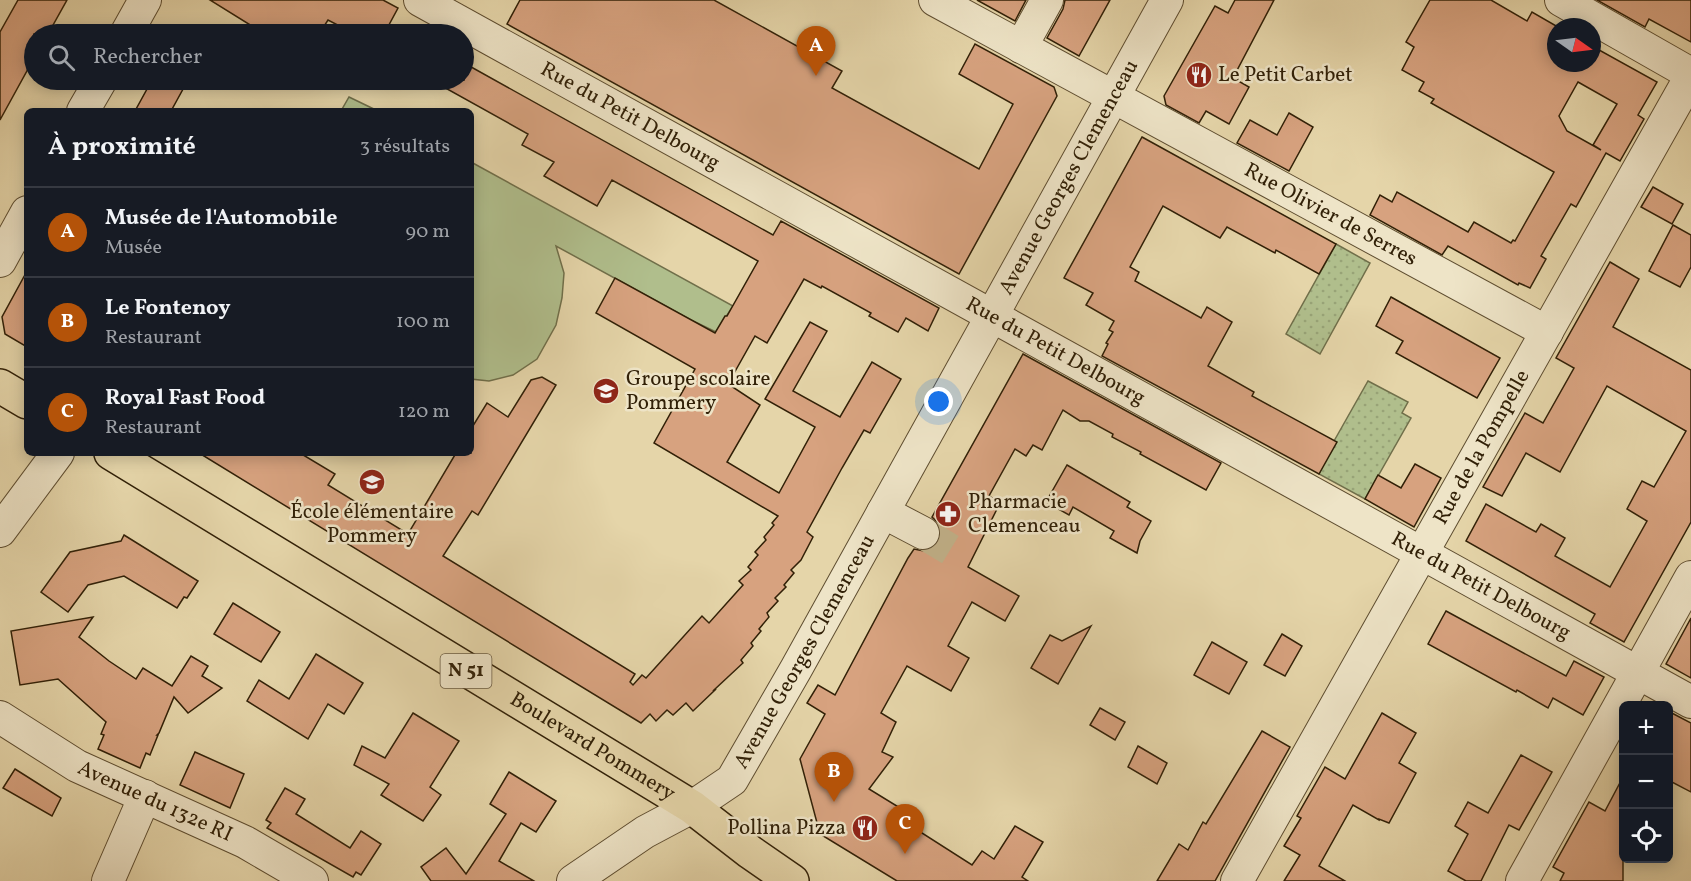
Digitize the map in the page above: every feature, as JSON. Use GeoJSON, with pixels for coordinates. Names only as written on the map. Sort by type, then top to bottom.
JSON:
{"type":"FeatureCollection","features":[{"type":"Feature","properties":{"kind":"main road"},"geometry":{"type":"LineString","coordinates":[[0,386],[24,400]]}},
{"type":"Feature","properties":{"kind":"main road","name":"Boulevard Pommery"},"geometry":{"type":"LineString","coordinates":[[116,456],[692,807],[792,881]]}},
{"type":"Feature","properties":{"kind":"street"},"geometry":{"type":"LineString","coordinates":[[132,24],[145,0]]}},
{"type":"Feature","properties":{"kind":"street","name":"Rue du Petit Delbourg"},"geometry":{"type":"LineString","coordinates":[[420,0],[463,24]]}},
{"type":"Feature","properties":{"kind":"street","name":"Rue Olivier de Serres"},"geometry":{"type":"LineString","coordinates":[[935,0],[1547,332]]}},
{"type":"Feature","properties":{"kind":"street"},"geometry":{"type":"LineString","coordinates":[[1021,47],[1047,0]]}},
{"type":"Feature","properties":{"kind":"street","name":"Avenue Georges Clemenceau"},"geometry":{"type":"LineString","coordinates":[[573,881],[645,832],[692,807],[732,780],[738,772],[1167,0]]}},
{"type":"Feature","properties":{"kind":"street"},"geometry":{"type":"LineString","coordinates":[[1561,0],[1691,75]]}},
{"type":"Feature","properties":{"kind":"street","name":"Rue du Petit Delbourg"},"geometry":{"type":"LineString","coordinates":[[474,30],[1691,702]]}},
{"type":"Feature","properties":{"kind":"street","name":"Rue de la Pompelle"},"geometry":{"type":"LineString","coordinates":[[1238,881],[1691,75]]}},
{"type":"Feature","properties":{"kind":"street"},"geometry":{"type":"LineString","coordinates":[[85,108],[95,90]]}},
{"type":"Feature","properties":{"kind":"street"},"geometry":{"type":"LineString","coordinates":[[0,261],[24,217]]}},
{"type":"Feature","properties":{"kind":"street"},"geometry":{"type":"LineString","coordinates":[[0,531],[56,456]]}},
{"type":"Feature","properties":{"kind":"street","name":"Avenue Georges Clemenceau"},"geometry":{"type":"LineString","coordinates":[[883,512],[923,533]]}},
{"type":"Feature","properties":{"kind":"street"},"geometry":{"type":"LineString","coordinates":[[1522,881],[1691,577]]}},
{"type":"Feature","properties":{"kind":"street","name":"Avenue du 132e RI"},"geometry":{"type":"LineString","coordinates":[[0,717],[77,766],[245,842],[312,881]]}},
{"type":"Feature","properties":{"kind":"street"},"geometry":{"type":"LineString","coordinates":[[108,881],[145,796]]}},
{"type":"Feature","properties":{"kind":"green space"},"geometry":{"type":"Polygon","coordinates":[[[349,97],[372,108],[343,108],[349,97]]]}},
{"type":"Feature","properties":{"kind":"green space"},"geometry":{"type":"Polygon","coordinates":[[[474,164],[733,306],[716,332],[556,246],[564,273],[562,298],[556,325],[537,359],[513,375],[489,381],[474,379],[474,164]]]}},
{"type":"Feature","properties":{"kind":"green space"},"geometry":{"type":"Polygon","coordinates":[[[1336,244],[1370,263],[1320,354],[1286,334],[1336,244]]]}},
{"type":"Feature","properties":{"kind":"green space"},"geometry":{"type":"Polygon","coordinates":[[[1368,381],[1408,402],[1402,413],[1411,418],[1365,499],[1319,474],[1334,441],[1368,381]]]}},
{"type":"Feature","properties":{"kind":"building"},"geometry":{"type":"Polygon","coordinates":[[[18,0],[67,0],[54,24],[24,24],[24,76],[0,120],[0,32],[18,0]]]}},
{"type":"Feature","properties":{"kind":"building"},"geometry":{"type":"Polygon","coordinates":[[[210,0],[383,0],[398,8],[389,24],[336,24],[328,20],[325,24],[249,24],[210,0]]]}},
{"type":"Feature","properties":{"kind":"building"},"geometry":{"type":"Polygon","coordinates":[[[520,0],[714,0],[842,71],[832,88],[979,169],[1013,104],[959,74],[975,44],[1054,87],[1057,96],[959,274],[507,24],[520,0]]]}},
{"type":"Feature","properties":{"kind":"building"},"geometry":{"type":"Polygon","coordinates":[[[977,0],[1026,0],[1015,21],[977,0]]]}},
{"type":"Feature","properties":{"kind":"building"},"geometry":{"type":"Polygon","coordinates":[[[1065,0],[1110,0],[1079,56],[1047,38],[1063,9],[1065,0]]]}},
{"type":"Feature","properties":{"kind":"building"},"geometry":{"type":"Polygon","coordinates":[[[1235,0],[1274,0],[1233,78],[1249,87],[1229,124],[1206,111],[1199,123],[1166,105],[1164,96],[1215,6],[1228,13],[1235,0]]]}},
{"type":"Feature","properties":{"kind":"building"},"geometry":{"type":"Polygon","coordinates":[[[1430,0],[1491,0],[1527,21],[1532,12],[1547,21],[1547,72],[1601,72],[1601,51],[1657,82],[1638,115],[1644,119],[1620,161],[1606,153],[1576,207],[1571,204],[1541,256],[1546,259],[1530,288],[1519,283],[1518,285],[1448,246],[1442,255],[1370,215],[1380,195],[1392,202],[1397,192],[1468,232],[1474,222],[1511,243],[1515,241],[1554,172],[1431,103],[1434,99],[1419,91],[1424,82],[1402,70],[1414,47],[1406,42],[1430,0]],[[1578,82],[1559,116],[1567,131],[1601,150],[1593,145],[1617,104],[1578,82]]]}},
{"type":"Feature","properties":{"kind":"building"},"geometry":{"type":"Polygon","coordinates":[[[1597,0],[1691,0],[1691,42],[1649,19],[1645,27],[1597,0]]]}},
{"type":"Feature","properties":{"kind":"building"},"geometry":{"type":"Polygon","coordinates":[[[474,69],[773,235],[781,221],[939,308],[928,331],[906,318],[898,332],[869,316],[871,313],[822,286],[821,288],[804,279],[767,343],[755,336],[728,384],[760,405],[727,462],[779,493],[815,427],[765,399],[810,322],[827,331],[793,391],[840,417],[872,362],[901,379],[870,433],[864,430],[842,468],[807,532],[813,537],[801,560],[791,570],[794,573],[784,585],[786,587],[775,598],[778,601],[767,613],[769,617],[751,643],[753,646],[741,660],[743,663],[693,711],[686,703],[673,715],[667,710],[656,721],[650,714],[641,723],[204,456],[305,456],[335,474],[328,485],[408,534],[454,456],[474,456],[474,424],[487,403],[508,417],[531,380],[542,377],[556,385],[478,515],[472,511],[443,556],[635,674],[630,682],[633,685],[642,675],[646,678],[702,616],[709,623],[743,585],[739,581],[751,570],[748,567],[758,555],[755,552],[766,540],[764,537],[778,516],[654,443],[695,369],[596,313],[615,278],[715,333],[758,261],[612,180],[597,206],[544,176],[554,162],[522,145],[528,134],[449,90],[474,90],[474,69]]]}},
{"type":"Feature","properties":{"kind":"building"},"geometry":{"type":"Polygon","coordinates":[[[147,90],[183,90],[173,108],[137,108],[147,90]]]}},
{"type":"Feature","properties":{"kind":"building"},"geometry":{"type":"Polygon","coordinates":[[[1289,113],[1313,127],[1289,171],[1237,143],[1250,120],[1277,135],[1289,113]]]}},
{"type":"Feature","properties":{"kind":"building"},"geometry":{"type":"Polygon","coordinates":[[[1142,137],[1336,244],[1319,274],[1276,250],[1275,253],[1227,227],[1220,238],[1163,206],[1130,267],[1139,272],[1135,281],[1201,318],[1207,307],[1232,322],[1208,366],[1254,392],[1252,396],[1337,442],[1319,474],[1102,356],[1113,332],[1109,330],[1114,321],[1086,305],[1093,293],[1064,278],[1142,137]]]}},
{"type":"Feature","properties":{"kind":"building"},"geometry":{"type":"Polygon","coordinates":[[[1653,187],[1683,204],[1672,224],[1641,207],[1653,187]]]}},
{"type":"Feature","properties":{"kind":"building"},"geometry":{"type":"Polygon","coordinates":[[[1673,225],[1691,235],[1691,267],[1680,287],[1649,271],[1673,225]]]}},
{"type":"Feature","properties":{"kind":"building"},"geometry":{"type":"Polygon","coordinates":[[[1610,262],[1639,279],[1613,327],[1691,370],[1691,522],[1624,642],[1590,623],[1595,614],[1466,541],[1486,504],[1536,532],[1541,524],[1565,538],[1555,556],[1610,587],[1647,521],[1627,509],[1642,481],[1654,487],[1686,431],[1607,386],[1560,472],[1526,453],[1502,496],[1483,487],[1525,413],[1543,423],[1574,368],[1556,358],[1610,262]]]}},
{"type":"Feature","properties":{"kind":"building"},"geometry":{"type":"Polygon","coordinates":[[[24,277],[24,345],[5,334],[2,317],[24,277]]]}},
{"type":"Feature","properties":{"kind":"building"},"geometry":{"type":"Polygon","coordinates":[[[1391,297],[1500,358],[1477,398],[1396,353],[1403,341],[1376,326],[1391,297]]]}},
{"type":"Feature","properties":{"kind":"building"},"geometry":{"type":"Polygon","coordinates":[[[1023,354],[1221,463],[1206,490],[1140,454],[1141,452],[1112,437],[1113,434],[1089,421],[1080,421],[1063,410],[1042,450],[1033,445],[1026,456],[1015,449],[989,496],[1000,503],[968,567],[1019,596],[1005,621],[972,602],[948,646],[969,658],[951,691],[907,666],[881,713],[896,722],[882,752],[893,757],[869,789],[905,811],[900,819],[972,865],[982,851],[994,859],[1015,826],[1043,842],[1022,877],[1028,881],[897,881],[820,834],[800,759],[825,714],[807,703],[818,685],[835,695],[914,549],[924,551],[933,548],[939,542],[941,532],[938,523],[932,517],[1023,354]]]}},
{"type":"Feature","properties":{"kind":"building"},"geometry":{"type":"Polygon","coordinates":[[[1415,464],[1441,478],[1414,527],[1365,499],[1378,475],[1401,488],[1415,464]]]}},
{"type":"Feature","properties":{"kind":"building"},"geometry":{"type":"Polygon","coordinates":[[[1067,465],[1130,502],[1127,507],[1151,521],[1140,541],[1137,553],[1110,538],[1114,531],[1073,507],[1069,515],[1046,502],[1067,465]]]}},
{"type":"Feature","properties":{"kind":"building"},"geometry":{"type":"Polygon","coordinates":[[[124,535],[198,581],[177,608],[124,576],[88,585],[68,612],[41,592],[70,552],[121,541],[124,535]]]}},
{"type":"Feature","properties":{"kind":"building"},"geometry":{"type":"Polygon","coordinates":[[[233,603],[280,632],[261,662],[214,634],[233,603]]]}},
{"type":"Feature","properties":{"kind":"building"},"geometry":{"type":"Polygon","coordinates":[[[1446,611],[1566,676],[1574,661],[1604,677],[1583,715],[1553,698],[1548,708],[1428,644],[1446,611]]]}},
{"type":"Feature","properties":{"kind":"building"},"geometry":{"type":"Polygon","coordinates":[[[93,617],[79,637],[136,679],[143,668],[172,686],[191,656],[208,666],[202,676],[222,688],[188,713],[174,697],[150,755],[146,753],[140,768],[98,749],[106,722],[58,679],[20,685],[11,631],[93,617]]]}},
{"type":"Feature","properties":{"kind":"building"},"geometry":{"type":"Polygon","coordinates":[[[1691,618],[1691,678],[1666,664],[1691,618]]]}},
{"type":"Feature","properties":{"kind":"building"},"geometry":{"type":"Polygon","coordinates":[[[1091,626],[1058,684],[1031,668],[1050,635],[1062,641],[1091,626]]]}},
{"type":"Feature","properties":{"kind":"building"},"geometry":{"type":"Polygon","coordinates":[[[1282,634],[1302,646],[1285,676],[1264,665],[1282,634]]]}},
{"type":"Feature","properties":{"kind":"building"},"geometry":{"type":"Polygon","coordinates":[[[1212,642],[1247,662],[1229,694],[1194,675],[1212,642]]]}},
{"type":"Feature","properties":{"kind":"building"},"geometry":{"type":"Polygon","coordinates":[[[316,654],[363,683],[344,714],[328,704],[308,739],[247,701],[259,680],[289,699],[316,654]]]}},
{"type":"Feature","properties":{"kind":"building"},"geometry":{"type":"Polygon","coordinates":[[[1100,708],[1125,722],[1115,740],[1090,725],[1100,708]]]}},
{"type":"Feature","properties":{"kind":"building"},"geometry":{"type":"Polygon","coordinates":[[[413,713],[459,741],[430,787],[441,795],[423,821],[381,795],[389,784],[354,765],[362,746],[385,758],[413,713]]]}},
{"type":"Feature","properties":{"kind":"building"},"geometry":{"type":"Polygon","coordinates":[[[1382,713],[1416,733],[1399,763],[1416,773],[1389,823],[1353,805],[1319,866],[1345,881],[1284,881],[1300,855],[1284,846],[1301,818],[1297,816],[1325,767],[1345,779],[1382,713]]]}},
{"type":"Feature","properties":{"kind":"building"},"geometry":{"type":"Polygon","coordinates":[[[1673,714],[1691,723],[1691,792],[1673,783],[1673,714]]]}},
{"type":"Feature","properties":{"kind":"building"},"geometry":{"type":"Polygon","coordinates":[[[1262,731],[1290,747],[1215,881],[1157,881],[1179,844],[1188,850],[1203,822],[1206,824],[1262,731]]]}},
{"type":"Feature","properties":{"kind":"building"},"geometry":{"type":"Polygon","coordinates":[[[1138,746],[1167,763],[1157,784],[1128,767],[1138,746]]]}},
{"type":"Feature","properties":{"kind":"building"},"geometry":{"type":"Polygon","coordinates":[[[195,752],[244,774],[230,808],[180,785],[195,752]]]}},
{"type":"Feature","properties":{"kind":"building"},"geometry":{"type":"Polygon","coordinates":[[[1521,755],[1552,772],[1519,830],[1509,825],[1481,881],[1466,881],[1448,871],[1468,834],[1455,826],[1468,802],[1488,813],[1521,755]]]}},
{"type":"Feature","properties":{"kind":"building"},"geometry":{"type":"Polygon","coordinates":[[[15,769],[61,798],[52,816],[3,788],[15,769]]]}},
{"type":"Feature","properties":{"kind":"building"},"geometry":{"type":"Polygon","coordinates":[[[509,772],[556,801],[536,832],[521,823],[499,861],[534,881],[431,881],[421,867],[446,848],[466,874],[506,814],[490,804],[509,772]]]}},
{"type":"Feature","properties":{"kind":"building"},"geometry":{"type":"Polygon","coordinates":[[[1619,785],[1619,863],[1623,863],[1623,881],[1560,881],[1564,873],[1553,867],[1589,802],[1605,811],[1619,785]]]}},
{"type":"Feature","properties":{"kind":"building"},"geometry":{"type":"Polygon","coordinates":[[[285,788],[305,799],[296,814],[350,848],[361,831],[381,844],[361,875],[356,872],[353,877],[267,828],[271,823],[266,820],[285,788]]]}},
{"type":"Feature","properties":{"kind":"tunnel"},"geometry":{"type":"LineString","coordinates":[[923,533],[961,556]]}},
{"type":"Feature","properties":{"kind":"place","name":"Le Petit Carbet"},"geometry":{"type":"Point","coordinates":[1199,75]}},
{"type":"Feature","properties":{"kind":"place","name":"Musée de l'Automobile"},"geometry":{"type":"Point","coordinates":[816,76]}},
{"type":"Feature","properties":{"kind":"place","name":"Groupe scolaire Pommery"},"geometry":{"type":"Point","coordinates":[606,391]}},
{"type":"Feature","properties":{"kind":"place","name":"École élémentaire Pommery"},"geometry":{"type":"Point","coordinates":[372,482]}},
{"type":"Feature","properties":{"kind":"place","name":"Pharmacie Clemenceau"},"geometry":{"type":"Point","coordinates":[948,514]}},
{"type":"Feature","properties":{"kind":"place","name":"Le Fontenoy"},"geometry":{"type":"Point","coordinates":[834,802]}},
{"type":"Feature","properties":{"kind":"place","name":"Pollina Pizza"},"geometry":{"type":"Point","coordinates":[865,828]}},
{"type":"Feature","properties":{"kind":"place","name":"Royal Fast Food"},"geometry":{"type":"Point","coordinates":[905,854]}}]}
